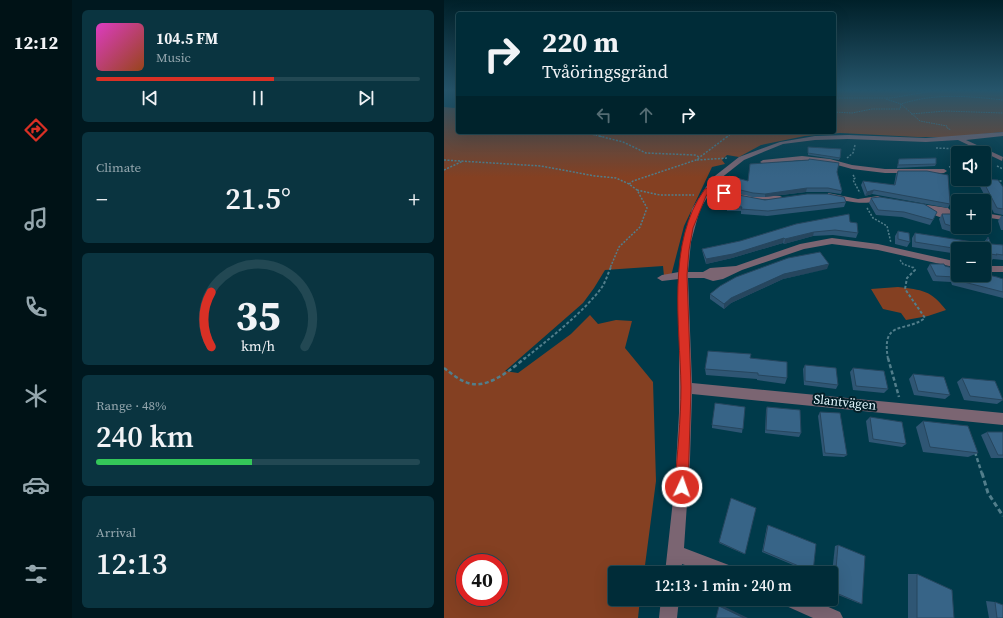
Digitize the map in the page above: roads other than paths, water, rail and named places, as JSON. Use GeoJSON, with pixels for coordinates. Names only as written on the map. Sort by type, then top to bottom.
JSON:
{"type":"FeatureCollection","features":[{"type":"Feature","properties":{"kind":"street"},"geometry":{"type":"LineString","coordinates":[[674,566],[682,487],[686,388],[683,275],[685,250],[690,228],[705,193],[724,171],[739,160],[762,150],[792,144],[833,136],[861,136],[916,140],[963,139],[1003,134]]}},
{"type":"Feature","properties":{"kind":"street"},"geometry":{"type":"LineString","coordinates":[[963,139],[1002,159]]}},
{"type":"Feature","properties":{"kind":"street"},"geometry":{"type":"LineString","coordinates":[[763,162],[800,155],[830,162],[885,171],[944,171]]}},
{"type":"Feature","properties":{"kind":"street"},"geometry":{"type":"LineString","coordinates":[[705,193],[765,201],[783,197]]}},
{"type":"Feature","properties":{"kind":"street"},"geometry":{"type":"LineString","coordinates":[[823,195],[836,196],[858,201],[862,198],[881,199]]}},
{"type":"Feature","properties":{"kind":"street"},"geometry":{"type":"LineString","coordinates":[[910,204],[925,207],[938,215],[948,216],[949,213],[945,210],[951,211]]}},
{"type":"Feature","properties":{"kind":"street"},"geometry":{"type":"LineString","coordinates":[[991,216],[1003,218]]}},
{"type":"Feature","properties":{"kind":"street"},"geometry":{"type":"LineString","coordinates":[[662,278],[683,275],[705,275],[713,278],[718,277],[739,268],[803,246],[822,242],[847,242],[895,254],[951,264]]}},
{"type":"Feature","properties":{"kind":"street"},"geometry":{"type":"LineString","coordinates":[[991,269],[1003,269]]}},
{"type":"Feature","properties":{"kind":"street"},"geometry":{"type":"LineString","coordinates":[[991,271],[1003,275]]}},
{"type":"Feature","properties":{"kind":"street","name":"Slantvägen"},"geometry":{"type":"LineString","coordinates":[[686,388],[1003,419]]}},
{"type":"Feature","properties":{"kind":"street"},"geometry":{"type":"LineString","coordinates":[[675,554],[690,557],[711,566]]}},
{"type":"Feature","properties":{"kind":"street"},"geometry":{"type":"LineString","coordinates":[[668,618],[669,606]]}},
{"type":"Feature","properties":{"kind":"street"},"geometry":{"type":"LineString","coordinates":[[806,606],[834,618]]}}]}
